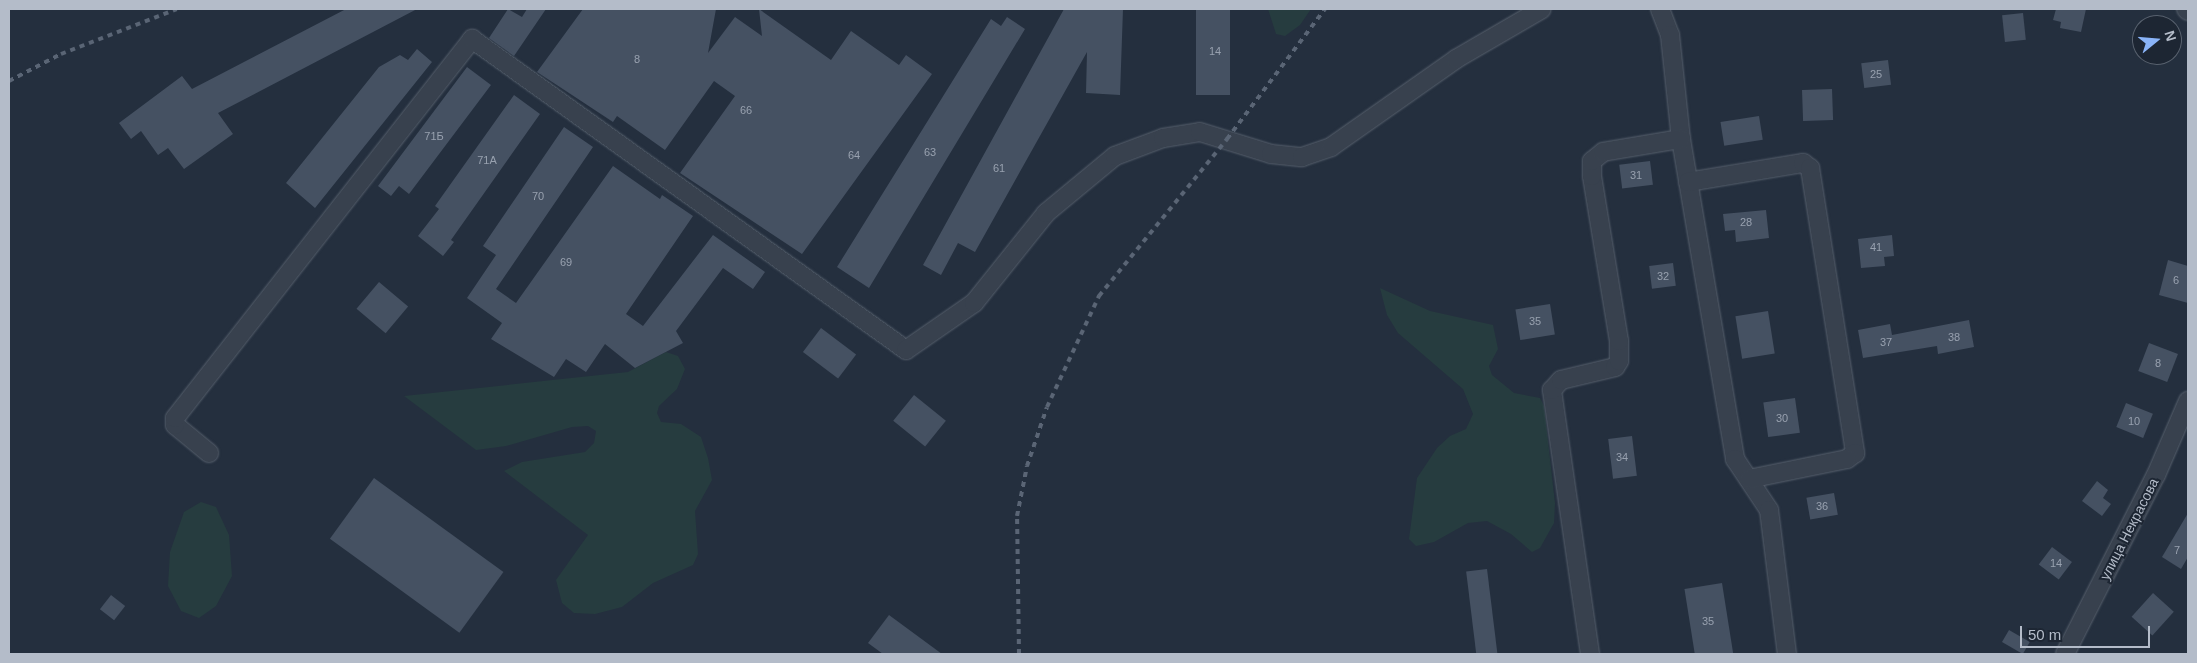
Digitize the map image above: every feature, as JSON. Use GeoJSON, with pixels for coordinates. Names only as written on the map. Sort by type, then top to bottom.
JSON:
{"type":"FeatureCollection","features":[{"type":"Feature","properties":{"kind":"street"},"geometry":{"type":"LineString","coordinates":[[209,452],[175,425],[175,418],[472,39],[906,350],[974,303],[1046,213],[1115,156],[1163,138],[1200,132],[1270,154],[1302,157],[1331,147],[1456,59],[1542,9]]}},
{"type":"Feature","properties":{"kind":"street"},"geometry":{"type":"LineString","coordinates":[[1660,9],[1670,35],[1688,182],[1735,459],[1769,510],[1787,654]]}},
{"type":"Feature","properties":{"kind":"street"},"geometry":{"type":"LineString","coordinates":[[1590,654],[1552,390],[1561,380],[1615,367],[1619,361],[1619,341],[1592,176],[1592,161],[1603,152],[1682,140]]}},
{"type":"Feature","properties":{"kind":"street"},"geometry":{"type":"LineString","coordinates":[[1688,182],[1804,163],[1810,168],[1856,453],[1847,459],[1749,480]]}},
{"type":"Feature","properties":{"kind":"street","name":"улица Некрасова"},"geometry":{"type":"LineString","coordinates":[[2065,654],[2156,475],[2188,401]]}},
{"type":"Feature","properties":{"kind":"green space"},"geometry":{"type":"Polygon","coordinates":[[[1268,9],[1311,9],[1300,25],[1285,36],[1276,34],[1268,9]]]}},
{"type":"Feature","properties":{"kind":"green space"},"geometry":{"type":"Polygon","coordinates":[[[1380,288],[1430,311],[1493,325],[1498,349],[1489,366],[1492,375],[1514,393],[1540,398],[1544,406],[1555,503],[1554,523],[1540,548],[1532,552],[1511,534],[1487,521],[1468,523],[1434,542],[1416,546],[1409,539],[1417,478],[1437,448],[1450,436],[1466,429],[1473,414],[1463,389],[1398,333],[1387,315],[1380,288]]]}},
{"type":"Feature","properties":{"kind":"green space"},"geometry":{"type":"Polygon","coordinates":[[[666,352],[678,356],[685,369],[677,389],[659,406],[657,413],[661,422],[681,424],[701,437],[708,458],[712,480],[695,511],[698,554],[693,565],[653,583],[622,607],[595,614],[574,613],[562,603],[556,580],[588,535],[504,471],[522,462],[585,452],[594,443],[596,431],[588,426],[572,427],[506,446],[476,450],[404,396],[628,372],[666,352]]]}},
{"type":"Feature","properties":{"kind":"green space"},"geometry":{"type":"Polygon","coordinates":[[[201,502],[216,507],[229,535],[232,576],[216,606],[199,618],[181,611],[168,586],[170,552],[184,512],[201,502]]]}},
{"type":"Feature","properties":{"kind":"building"},"geometry":{"type":"Polygon","coordinates":[[[346,9],[417,9],[218,113],[233,134],[184,169],[168,148],[158,155],[141,131],[131,139],[119,123],[182,76],[192,89],[346,9]]]}},
{"type":"Feature","properties":{"kind":"building"},"geometry":{"type":"Polygon","coordinates":[[[508,9],[522,17],[527,9],[546,9],[514,56],[489,38],[508,9]]]}},
{"type":"Feature","properties":{"kind":"building"},"geometry":{"type":"Polygon","coordinates":[[[583,9],[716,9],[708,53],[735,17],[762,36],[759,9],[831,60],[851,31],[899,65],[906,55],[932,74],[802,254],[680,173],[735,96],[714,81],[665,150],[617,116],[613,122],[537,72],[583,9]]]}},
{"type":"Feature","properties":{"kind":"building"},"geometry":{"type":"Polygon","coordinates":[[[1064,9],[1123,9],[1120,95],[1086,93],[1087,52],[975,252],[958,243],[941,275],[923,265],[1064,9]]]}},
{"type":"Feature","properties":{"kind":"building"},"geometry":{"type":"Polygon","coordinates":[[[1196,9],[1230,9],[1230,95],[1196,95],[1196,9]]]}},
{"type":"Feature","properties":{"kind":"building"},"geometry":{"type":"Polygon","coordinates":[[[2056,9],[2086,9],[2081,32],[2060,28],[2061,22],[2053,20],[2056,9]]]}},
{"type":"Feature","properties":{"kind":"building"},"geometry":{"type":"Polygon","coordinates":[[[2023,13],[2026,40],[2005,42],[2002,15],[2023,13]]]}},
{"type":"Feature","properties":{"kind":"building"},"geometry":{"type":"Polygon","coordinates":[[[1007,17],[1025,29],[869,288],[837,267],[991,19],[1001,26],[1007,17]]]}},
{"type":"Feature","properties":{"kind":"building"},"geometry":{"type":"Polygon","coordinates":[[[417,49],[432,62],[315,208],[286,183],[379,67],[400,55],[408,60],[417,49]]]}},
{"type":"Feature","properties":{"kind":"building"},"geometry":{"type":"Polygon","coordinates":[[[1888,60],[1891,85],[1864,88],[1861,63],[1888,60]]]}},
{"type":"Feature","properties":{"kind":"building"},"geometry":{"type":"Polygon","coordinates":[[[467,67],[491,85],[409,194],[399,186],[391,196],[378,186],[467,67]]]}},
{"type":"Feature","properties":{"kind":"building"},"geometry":{"type":"Polygon","coordinates":[[[1832,89],[1833,120],[1803,121],[1802,90],[1832,89]]]}},
{"type":"Feature","properties":{"kind":"building"},"geometry":{"type":"Polygon","coordinates":[[[514,95],[540,114],[451,240],[454,242],[443,256],[418,236],[439,209],[435,206],[514,95]]]}},
{"type":"Feature","properties":{"kind":"building"},"geometry":{"type":"Polygon","coordinates":[[[1759,116],[1763,140],[1724,146],[1720,122],[1759,116]]]}},
{"type":"Feature","properties":{"kind":"building"},"geometry":{"type":"Polygon","coordinates":[[[564,127],[593,147],[496,289],[516,303],[613,166],[660,199],[662,195],[693,216],[626,314],[643,326],[713,235],[765,272],[753,289],[723,268],[676,331],[683,343],[635,368],[605,344],[586,372],[566,359],[554,377],[491,339],[502,323],[467,298],[496,255],[483,246],[564,127]]]}},
{"type":"Feature","properties":{"kind":"building"},"geometry":{"type":"Polygon","coordinates":[[[1650,161],[1653,185],[1622,189],[1619,165],[1650,161]]]}},
{"type":"Feature","properties":{"kind":"building"},"geometry":{"type":"Polygon","coordinates":[[[1766,210],[1769,238],[1736,242],[1735,230],[1725,231],[1723,214],[1766,210]]]}},
{"type":"Feature","properties":{"kind":"building"},"geometry":{"type":"Polygon","coordinates":[[[1892,235],[1894,256],[1884,257],[1885,266],[1861,268],[1858,239],[1892,235]]]}},
{"type":"Feature","properties":{"kind":"building"},"geometry":{"type":"Polygon","coordinates":[[[2168,260],[2188,266],[2188,303],[2159,295],[2168,260]]]}},
{"type":"Feature","properties":{"kind":"building"},"geometry":{"type":"Polygon","coordinates":[[[1673,263],[1676,286],[1652,289],[1649,266],[1673,263]]]}},
{"type":"Feature","properties":{"kind":"building"},"geometry":{"type":"Polygon","coordinates":[[[379,282],[408,306],[386,333],[357,309],[379,282]]]}},
{"type":"Feature","properties":{"kind":"building"},"geometry":{"type":"Polygon","coordinates":[[[1550,304],[1555,335],[1520,340],[1515,309],[1550,304]]]}},
{"type":"Feature","properties":{"kind":"building"},"geometry":{"type":"Polygon","coordinates":[[[1768,311],[1775,353],[1742,359],[1735,316],[1768,311]]]}},
{"type":"Feature","properties":{"kind":"building"},"geometry":{"type":"Polygon","coordinates":[[[1969,320],[1974,347],[1938,354],[1937,346],[1863,358],[1858,330],[1890,324],[1892,335],[1969,320]]]}},
{"type":"Feature","properties":{"kind":"building"},"geometry":{"type":"Polygon","coordinates":[[[821,328],[856,354],[838,378],[803,352],[821,328]]]}},
{"type":"Feature","properties":{"kind":"building"},"geometry":{"type":"Polygon","coordinates":[[[2149,343],[2178,354],[2167,382],[2138,371],[2149,343]]]}},
{"type":"Feature","properties":{"kind":"building"},"geometry":{"type":"Polygon","coordinates":[[[914,395],[946,421],[925,446],[893,421],[914,395]]]}},
{"type":"Feature","properties":{"kind":"building"},"geometry":{"type":"Polygon","coordinates":[[[1795,398],[1800,433],[1768,437],[1763,402],[1795,398]]]}},
{"type":"Feature","properties":{"kind":"building"},"geometry":{"type":"Polygon","coordinates":[[[2126,403],[2153,414],[2143,438],[2116,427],[2126,403]]]}},
{"type":"Feature","properties":{"kind":"building"},"geometry":{"type":"Polygon","coordinates":[[[1632,436],[1637,476],[1613,479],[1608,439],[1632,436]]]}},
{"type":"Feature","properties":{"kind":"building"},"geometry":{"type":"Polygon","coordinates":[[[374,478],[503,572],[459,633],[330,539],[374,478]]]}},
{"type":"Feature","properties":{"kind":"building"},"geometry":{"type":"Polygon","coordinates":[[[2097,481],[2108,490],[2103,498],[2111,504],[2102,516],[2082,501],[2097,481]]]}},
{"type":"Feature","properties":{"kind":"building"},"geometry":{"type":"Polygon","coordinates":[[[1834,493],[1838,515],[1810,520],[1806,498],[1834,493]]]}},
{"type":"Feature","properties":{"kind":"building"},"geometry":{"type":"Polygon","coordinates":[[[2188,513],[2188,557],[2181,569],[2162,557],[2188,513]]]}},
{"type":"Feature","properties":{"kind":"building"},"geometry":{"type":"Polygon","coordinates":[[[2052,547],[2072,562],[2059,580],[2039,565],[2052,547]]]}},
{"type":"Feature","properties":{"kind":"building"},"geometry":{"type":"Polygon","coordinates":[[[1487,569],[1497,654],[1476,654],[1466,572],[1487,569]]]}},
{"type":"Feature","properties":{"kind":"building"},"geometry":{"type":"Polygon","coordinates":[[[1722,583],[1733,654],[1695,654],[1684,589],[1722,583]]]}},
{"type":"Feature","properties":{"kind":"building"},"geometry":{"type":"Polygon","coordinates":[[[2153,593],[2174,612],[2152,636],[2132,617],[2153,593]]]}},
{"type":"Feature","properties":{"kind":"building"},"geometry":{"type":"Polygon","coordinates":[[[111,595],[125,606],[114,620],[100,609],[111,595]]]}},
{"type":"Feature","properties":{"kind":"building"},"geometry":{"type":"Polygon","coordinates":[[[889,615],[942,654],[883,654],[868,643],[889,615]]]}},
{"type":"Feature","properties":{"kind":"building"},"geometry":{"type":"Polygon","coordinates":[[[2009,630],[2030,642],[2023,654],[2002,642],[2009,630]]]}},
{"type":"Feature","properties":{"kind":"railway"},"geometry":{"type":"LineString","coordinates":[[9,81],[61,54],[177,9]]}},
{"type":"Feature","properties":{"kind":"railway"},"geometry":{"type":"LineString","coordinates":[[1019,654],[1017,516],[1027,466],[1047,407],[1099,296],[1227,139],[1325,9]]}}]}
